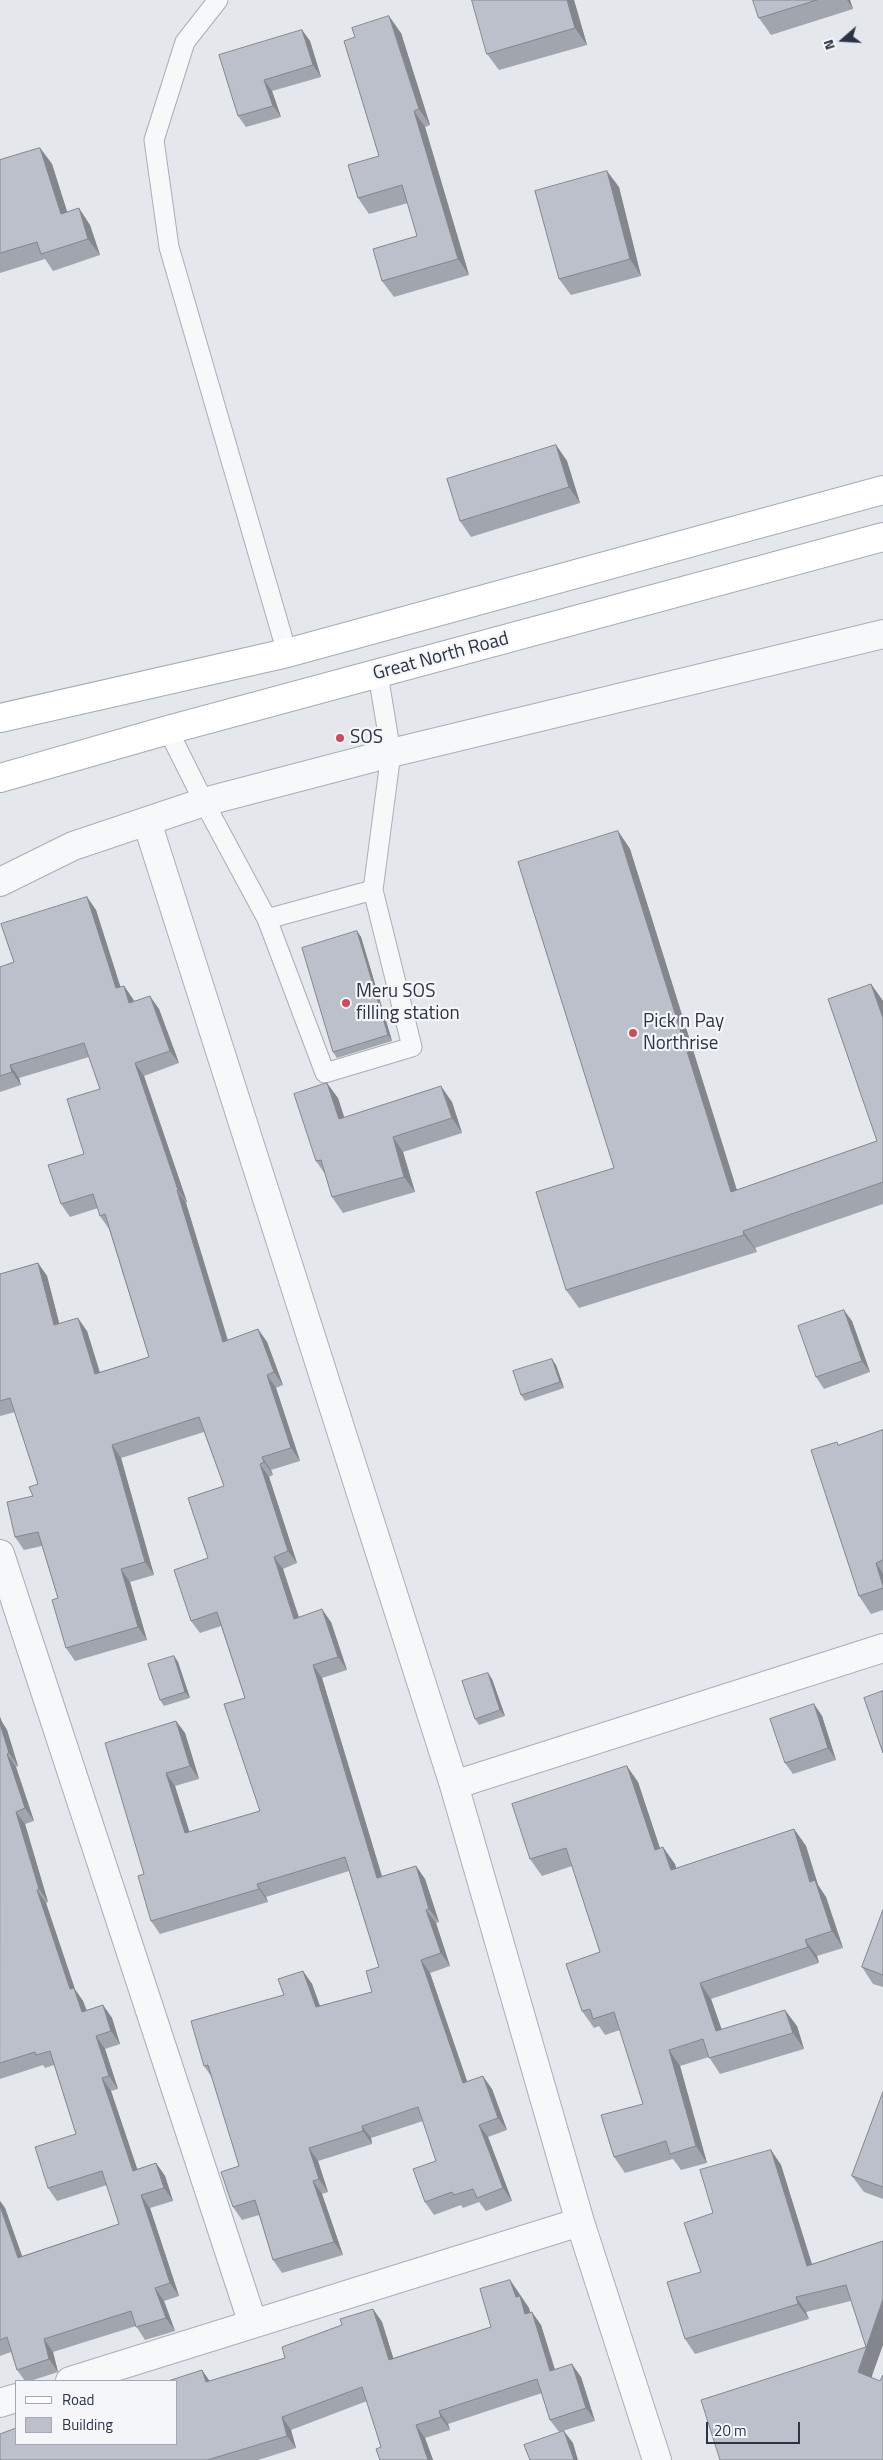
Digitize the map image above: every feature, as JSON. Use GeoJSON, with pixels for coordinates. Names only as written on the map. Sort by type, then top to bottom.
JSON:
{"type":"FeatureCollection","features":[{"type":"Feature","properties":{"kind":"main road"},"geometry":{"type":"LineString","coordinates":[[0,718],[287,653],[883,490]]}},
{"type":"Feature","properties":{"kind":"main road","name":"Great North Road"},"geometry":{"type":"LineString","coordinates":[[0,778],[168,730],[883,536]]}},
{"type":"Feature","properties":{"kind":"street"},"geometry":{"type":"LineString","coordinates":[[0,882],[73,846],[204,802],[391,754],[883,634]]}},
{"type":"Feature","properties":{"kind":"street"},"geometry":{"type":"LineString","coordinates":[[147,822],[454,1785],[580,2222],[657,2460]]}},
{"type":"Feature","properties":{"kind":"street"},"geometry":{"type":"LineString","coordinates":[[0,1554],[253,2324]]}},
{"type":"Feature","properties":{"kind":"street"},"geometry":{"type":"LineString","coordinates":[[454,1785],[883,1648]]}},
{"type":"Feature","properties":{"kind":"street"},"geometry":{"type":"LineString","coordinates":[[73,2380],[580,2222]]}},
{"type":"Feature","properties":{"kind":"street"},"geometry":{"type":"LineString","coordinates":[[0,2403],[15,2398]]}},
{"type":"Feature","properties":{"kind":"lane"},"geometry":{"type":"LineString","coordinates":[[218,0],[185,42],[154,140],[169,247],[287,653]]}},
{"type":"Feature","properties":{"kind":"lane"},"geometry":{"type":"LineString","coordinates":[[168,730],[204,802],[268,919],[325,1072],[412,1047],[373,890],[391,754],[378,674]]}},
{"type":"Feature","properties":{"kind":"lane"},"geometry":{"type":"LineString","coordinates":[[268,919],[373,890]]}},
{"type":"Feature","properties":{"kind":"building"},"geometry":{"type":"Polygon","coordinates":[[[472,0],[567,0],[575,28],[487,54],[472,0]]]}},
{"type":"Feature","properties":{"kind":"building"},"geometry":{"type":"Polygon","coordinates":[[[753,0],[817,0],[759,18],[753,0]]]}},
{"type":"Feature","properties":{"kind":"building"},"geometry":{"type":"Polygon","coordinates":[[[389,16],[419,109],[414,111],[458,259],[382,281],[373,249],[417,236],[402,185],[358,198],[348,165],[379,156],[344,41],[355,37],[352,28],[389,16]]]}},
{"type":"Feature","properties":{"kind":"building"},"geometry":{"type":"Polygon","coordinates":[[[302,30],[313,65],[264,80],[273,106],[238,116],[219,55],[302,30]]]}},
{"type":"Feature","properties":{"kind":"building"},"geometry":{"type":"Polygon","coordinates":[[[40,148],[61,214],[79,208],[88,239],[41,254],[37,242],[0,253],[0,160],[40,148]]]}},
{"type":"Feature","properties":{"kind":"building"},"geometry":{"type":"Polygon","coordinates":[[[607,171],[630,259],[559,279],[535,191],[607,171]]]}},
{"type":"Feature","properties":{"kind":"building"},"geometry":{"type":"Polygon","coordinates":[[[556,445],[569,487],[460,521],[447,479],[556,445]]]}},
{"type":"Feature","properties":{"kind":"building","name":"Pick n Pay Northrise"},"geometry":{"type":"Polygon","coordinates":[[[618,831],[731,1192],[877,1141],[828,999],[871,984],[883,1018],[883,1182],[743,1231],[744,1235],[566,1290],[536,1192],[614,1168],[518,862],[618,831]]]}},
{"type":"Feature","properties":{"kind":"building"},"geometry":{"type":"Polygon","coordinates":[[[87,897],[116,988],[124,986],[129,1003],[150,996],[170,1051],[135,1063],[178,1190],[223,1342],[258,1329],[274,1372],[267,1375],[291,1448],[262,1457],[264,1462],[260,1464],[288,1551],[274,1557],[294,1619],[322,1609],[338,1657],[313,1665],[377,1878],[416,1866],[429,1909],[426,1910],[441,1953],[421,1960],[463,2083],[483,2076],[498,2118],[479,2125],[503,2188],[477,2198],[473,2189],[454,2195],[452,2192],[425,2202],[413,2169],[436,2161],[418,2107],[362,2126],[363,2131],[309,2148],[319,2179],[313,2181],[334,2242],[273,2260],[255,2200],[233,2207],[221,2172],[239,2166],[208,2065],[204,2066],[191,2021],[284,1995],[278,1979],[303,1971],[316,2007],[372,1992],[366,1971],[379,1967],[345,1857],[257,1884],[259,1889],[151,1921],[138,1876],[144,1874],[105,1743],[176,1721],[190,1766],[166,1773],[185,1833],[260,1811],[224,1704],[245,1698],[217,1612],[191,1621],[174,1570],[208,1558],[188,1498],[224,1486],[199,1417],[112,1445],[145,1562],[121,1569],[138,1627],[66,1648],[52,1600],[58,1598],[38,1532],[15,1537],[7,1502],[33,1496],[29,1487],[38,1484],[10,1398],[0,1401],[0,1274],[38,1263],[54,1325],[78,1318],[95,1374],[149,1357],[105,1214],[100,1216],[93,1194],[61,1204],[48,1165],[84,1154],[67,1099],[100,1089],[84,1043],[10,1065],[12,1072],[0,1076],[0,967],[14,962],[1,924],[87,897]]]}},
{"type":"Feature","properties":{"kind":"building"},"geometry":{"type":"Polygon","coordinates":[[[357,931],[388,1035],[333,1052],[302,948],[357,931]]]}},
{"type":"Feature","properties":{"kind":"building"},"geometry":{"type":"Polygon","coordinates":[[[327,1083],[339,1119],[441,1086],[452,1118],[393,1137],[404,1177],[332,1197],[321,1160],[316,1161],[294,1094],[327,1083]]]}},
{"type":"Feature","properties":{"kind":"building"},"geometry":{"type":"Polygon","coordinates":[[[844,1310],[862,1361],[816,1377],[798,1326],[844,1310]]]}},
{"type":"Feature","properties":{"kind":"building"},"geometry":{"type":"Polygon","coordinates":[[[552,1359],[560,1382],[521,1395],[513,1371],[552,1359]]]}},
{"type":"Feature","properties":{"kind":"building"},"geometry":{"type":"Polygon","coordinates":[[[883,1430],[883,1560],[876,1563],[883,1588],[859,1596],[811,1450],[837,1442],[838,1445],[883,1430]]]}},
{"type":"Feature","properties":{"kind":"building"},"geometry":{"type":"Polygon","coordinates":[[[174,1656],[185,1692],[160,1700],[148,1664],[174,1656]]]}},
{"type":"Feature","properties":{"kind":"building"},"geometry":{"type":"Polygon","coordinates":[[[488,1673],[500,1710],[475,1719],[462,1681],[488,1673]]]}},
{"type":"Feature","properties":{"kind":"building"},"geometry":{"type":"Polygon","coordinates":[[[883,1691],[883,1753],[864,1698],[883,1691]]]}},
{"type":"Feature","properties":{"kind":"building"},"geometry":{"type":"Polygon","coordinates":[[[814,1704],[828,1748],[785,1763],[770,1719],[814,1704]]]}},
{"type":"Feature","properties":{"kind":"building"},"geometry":{"type":"Polygon","coordinates":[[[0,1724],[9,1753],[7,1754],[25,1808],[16,1812],[39,1889],[37,1890],[70,1989],[74,1988],[82,2012],[103,2005],[111,2031],[96,2036],[109,2076],[102,2078],[133,2171],[156,2163],[164,2188],[141,2195],[170,2283],[155,2288],[166,2318],[136,2327],[131,2311],[44,2339],[49,2359],[17,2370],[7,2337],[0,2340],[0,2206],[18,2258],[119,2224],[102,2171],[48,2188],[35,2147],[76,2134],[50,2051],[36,2055],[35,2052],[0,2063],[0,1724]]]}},
{"type":"Feature","properties":{"kind":"building"},"geometry":{"type":"Polygon","coordinates":[[[627,1766],[655,1850],[663,1847],[671,1870],[794,1829],[810,1882],[815,1880],[832,1931],[805,1940],[808,1947],[700,1983],[716,2031],[785,2010],[793,2033],[709,2058],[703,2039],[669,2050],[696,2146],[670,2154],[666,2141],[614,2157],[601,2115],[643,2104],[614,2012],[593,2019],[590,2009],[582,2011],[566,1964],[600,1952],[566,1848],[530,1859],[512,1804],[627,1766]]]}},
{"type":"Feature","properties":{"kind":"building"},"geometry":{"type":"Polygon","coordinates":[[[883,1910],[883,1975],[862,1967],[883,1910]]]}},
{"type":"Feature","properties":{"kind":"building"},"geometry":{"type":"Polygon","coordinates":[[[883,2092],[883,2187],[852,2176],[883,2092]]]}},
{"type":"Feature","properties":{"kind":"building"},"geometry":{"type":"Polygon","coordinates":[[[771,2150],[807,2266],[883,2241],[883,2299],[858,2372],[880,2381],[883,2375],[883,2460],[720,2460],[701,2400],[866,2347],[846,2285],[796,2297],[798,2304],[685,2339],[667,2282],[701,2272],[684,2223],[713,2213],[700,2170],[771,2150]]]}},
{"type":"Feature","properties":{"kind":"building"},"geometry":{"type":"Polygon","coordinates":[[[510,2280],[516,2297],[520,2296],[525,2314],[532,2312],[550,2371],[572,2364],[586,2408],[550,2420],[537,2379],[439,2411],[441,2417],[416,2425],[428,2460],[380,2460],[376,2449],[381,2447],[362,2387],[282,2417],[287,2436],[207,2460],[0,2460],[0,2434],[15,2428],[15,2445],[178,2445],[178,2380],[171,2380],[202,2370],[206,2382],[285,2358],[282,2347],[342,2325],[340,2319],[373,2309],[389,2360],[491,2327],[480,2289],[510,2280]]]}},
{"type":"Feature","properties":{"kind":"building"},"geometry":{"type":"Polygon","coordinates":[[[564,2431],[574,2460],[530,2460],[524,2445],[564,2431]]]}},
{"type":"Feature","properties":{"kind":"place","name":"SOS"},"geometry":{"type":"Point","coordinates":[340,738]}},
{"type":"Feature","properties":{"kind":"place","name":"Meru SOS filling station"},"geometry":{"type":"Point","coordinates":[346,1003]}},
{"type":"Feature","properties":{"kind":"place","name":"Pick n Pay Northrise"},"geometry":{"type":"Point","coordinates":[633,1033]}}]}
